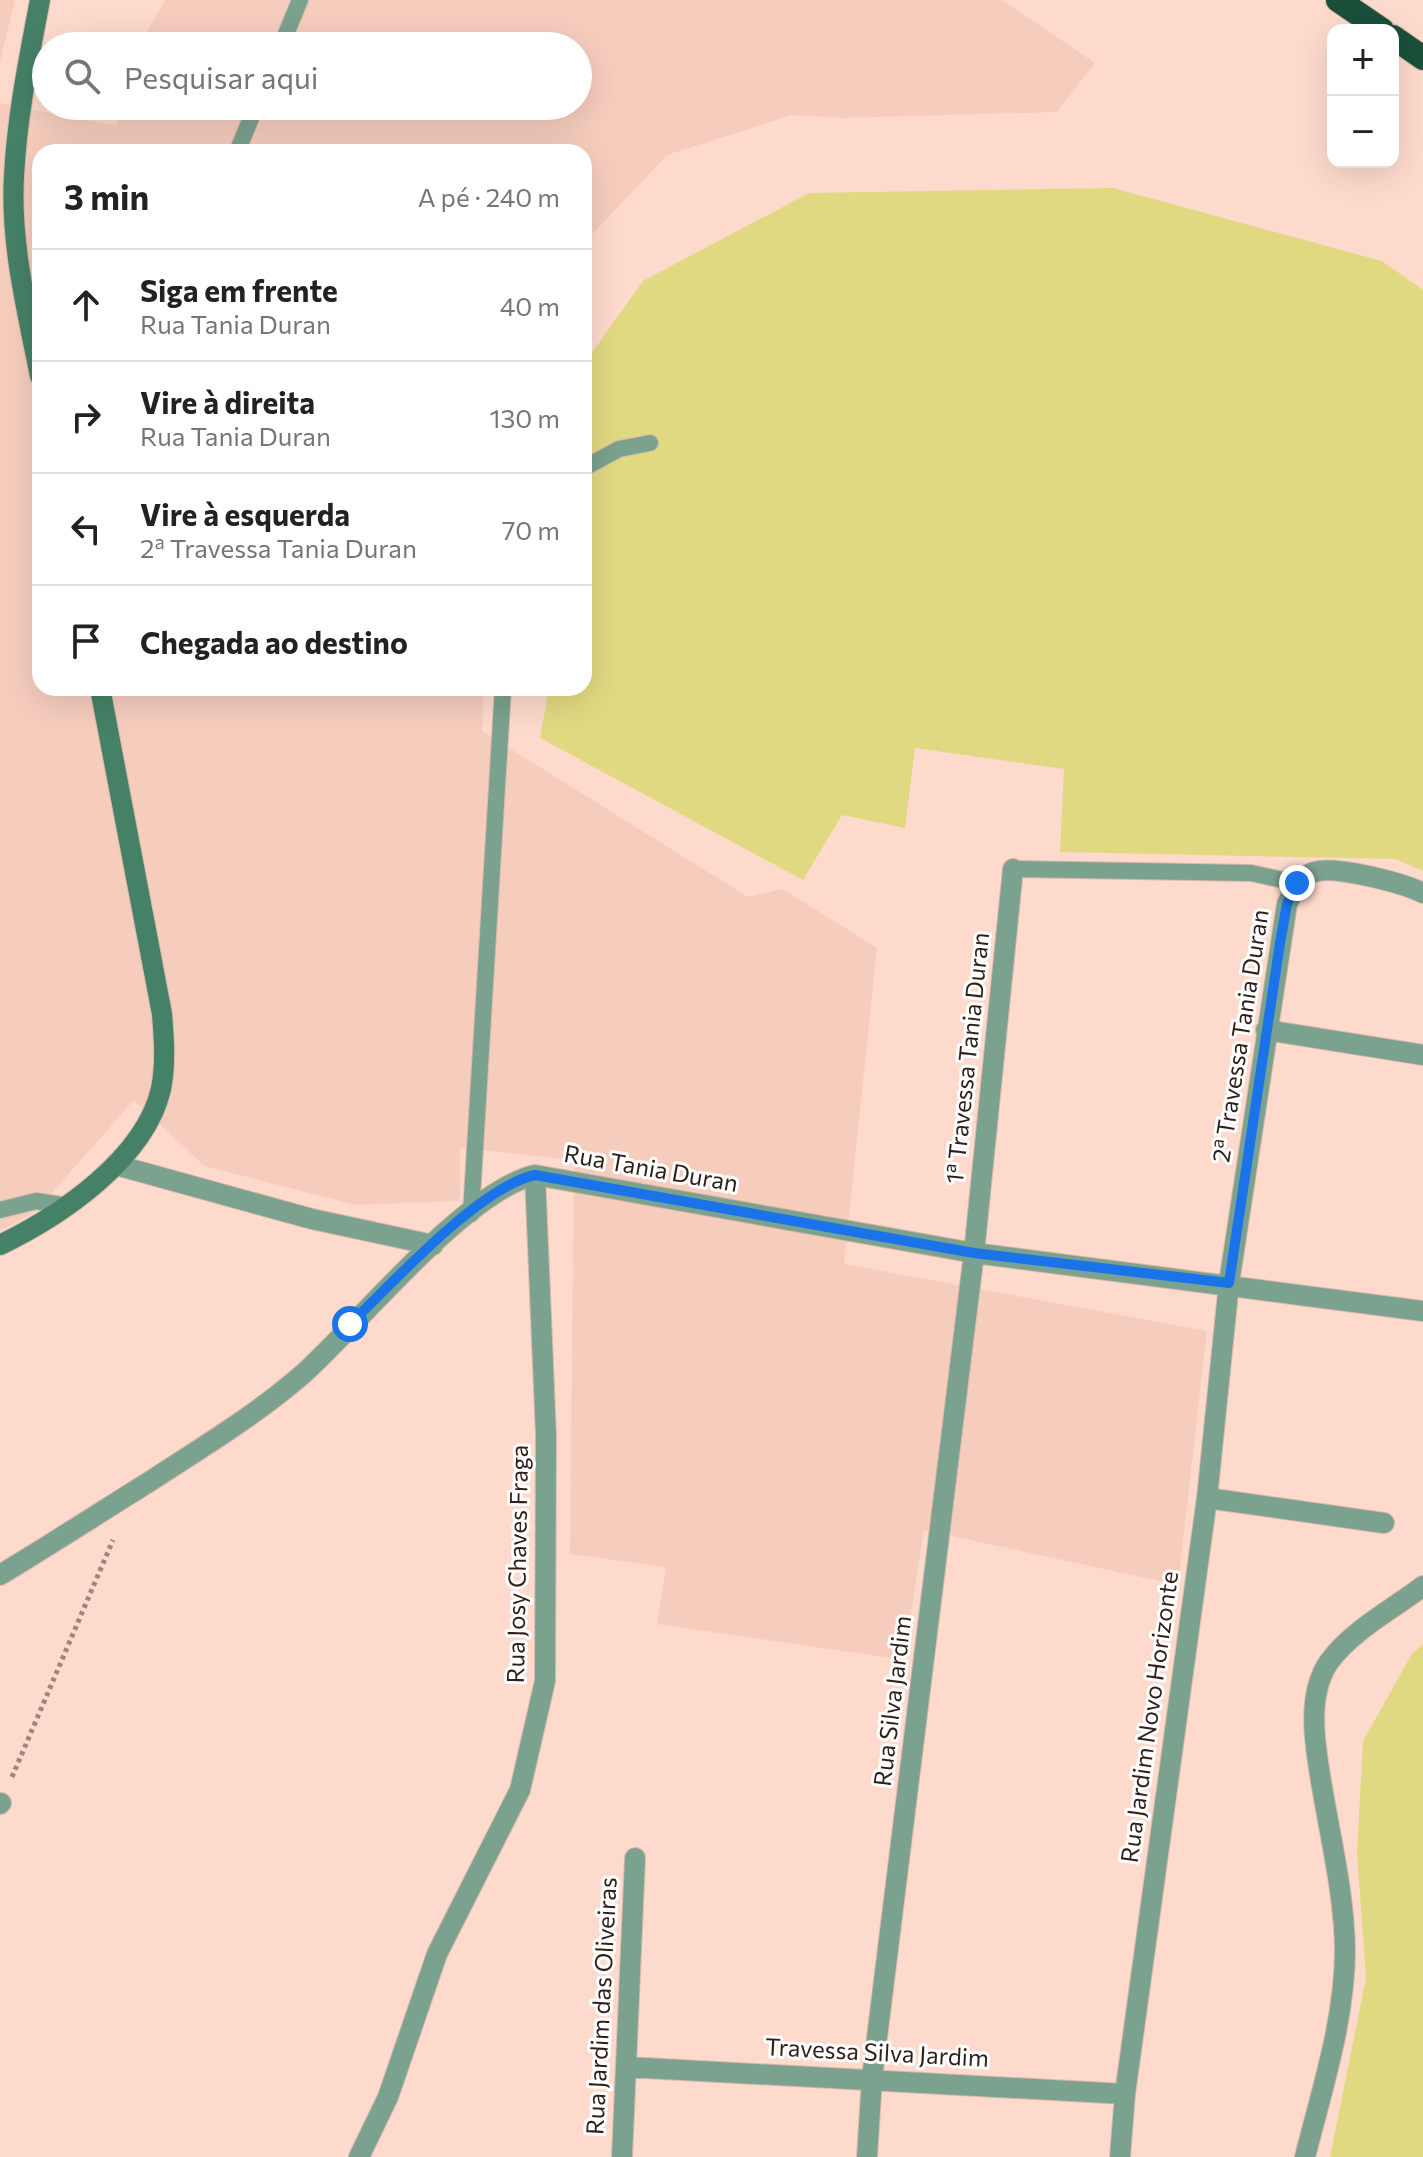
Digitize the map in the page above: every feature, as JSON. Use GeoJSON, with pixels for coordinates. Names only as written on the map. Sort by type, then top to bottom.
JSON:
{"type":"FeatureCollection","features":[{"type":"Feature","properties":{"kind":"highway"},"geometry":{"type":"LineString","coordinates":[[1338,0],[1373,24]]}},
{"type":"Feature","properties":{"kind":"highway"},"geometry":{"type":"LineString","coordinates":[[1399,41],[1423,58]]}},
{"type":"Feature","properties":{"kind":"main road"},"geometry":{"type":"LineString","coordinates":[[34,32],[40,0]]}},
{"type":"Feature","properties":{"kind":"main road"},"geometry":{"type":"LineString","coordinates":[[32,40],[23,84],[8,232],[19,268],[32,335]]}},
{"type":"Feature","properties":{"kind":"main road"},"geometry":{"type":"LineString","coordinates":[[0,1245],[68,1206],[116,1165],[144,1126],[161,1090],[165,1053],[162,1014],[102,696]]}},
{"type":"Feature","properties":{"kind":"street","name":"1ª Travessa Tania Duran"},"geometry":{"type":"LineString","coordinates":[[974,1253],[1013,869]]}},
{"type":"Feature","properties":{"kind":"street","name":"2ª Travessa Tania Duran"},"geometry":{"type":"LineString","coordinates":[[1229,1283],[1287,904],[1297,883],[1313,872],[1334,870],[1423,893]]}},
{"type":"Feature","properties":{"kind":"street"},"geometry":{"type":"LineString","coordinates":[[1266,1030],[1423,1055]]}},
{"type":"Feature","properties":{"kind":"street"},"geometry":{"type":"LineString","coordinates":[[116,1165],[312,1219],[433,1245]]}},
{"type":"Feature","properties":{"kind":"street","name":"Rua Tania Duran"},"geometry":{"type":"LineString","coordinates":[[0,1575],[223,1435],[303,1373],[433,1245],[516,1180],[535,1175],[974,1253],[1229,1283],[1423,1311]]}},
{"type":"Feature","properties":{"kind":"street","name":"Rua Josy Chaves Fraga"},"geometry":{"type":"LineString","coordinates":[[359,2157],[388,2097],[437,1954],[520,1790],[545,1681],[546,1436],[535,1175]]}},
{"type":"Feature","properties":{"kind":"street","name":"Rua Silva Jardim"},"geometry":{"type":"LineString","coordinates":[[867,2157],[872,2078],[974,1253]]}},
{"type":"Feature","properties":{"kind":"street","name":"Rua Jardim Novo Horizonte"},"geometry":{"type":"LineString","coordinates":[[1120,2157],[1125,2094],[1207,1498],[1229,1283]]}},
{"type":"Feature","properties":{"kind":"street"},"geometry":{"type":"LineString","coordinates":[[1207,1498],[1384,1523]]}},
{"type":"Feature","properties":{"kind":"street"},"geometry":{"type":"LineString","coordinates":[[1305,2157],[1335,2036],[1345,1950],[1342,1909],[1314,1738],[1318,1691],[1328,1663],[1353,1638],[1423,1586]]}},
{"type":"Feature","properties":{"kind":"street","name":"Rua Jardim das Oliveiras"},"geometry":{"type":"LineString","coordinates":[[622,2157],[635,1858]]}},
{"type":"Feature","properties":{"kind":"street","name":"Travessa Silva Jardim"},"geometry":{"type":"LineString","coordinates":[[626,2067],[1125,2094]]}},
{"type":"Feature","properties":{"kind":"lane"},"geometry":{"type":"LineString","coordinates":[[287,32],[300,0]]}},
{"type":"Feature","properties":{"kind":"lane"},"geometry":{"type":"LineString","coordinates":[[240,144],[250,120]]}},
{"type":"Feature","properties":{"kind":"lane"},"geometry":{"type":"LineString","coordinates":[[592,464],[619,449],[650,443]]}},
{"type":"Feature","properties":{"kind":"lane"},"geometry":{"type":"LineString","coordinates":[[471,1214],[503,696]]}},
{"type":"Feature","properties":{"kind":"lane"},"geometry":{"type":"LineString","coordinates":[[1013,869],[1251,873],[1297,883]]}},
{"type":"Feature","properties":{"kind":"lane"},"geometry":{"type":"LineString","coordinates":[[0,1210],[36,1201],[68,1206]]}},
{"type":"Feature","properties":{"kind":"path"},"geometry":{"type":"LineString","coordinates":[[0,1803],[134,1491]]}},
{"type":"Feature","properties":{"kind":"shaded area"},"geometry":{"type":"Polygon","coordinates":[[[0,0],[15,0],[0,62],[0,0]]]}},
{"type":"Feature","properties":{"kind":"shaded area"},"geometry":{"type":"Polygon","coordinates":[[[165,0],[1002,0],[1095,63],[1057,112],[843,118],[792,115],[667,155],[592,235],[592,144],[32,144],[32,696],[484,696],[482,731],[748,897],[783,889],[877,948],[844,1264],[1207,1331],[1178,1585],[924,1530],[904,1660],[657,1624],[666,1567],[570,1554],[574,1160],[460,1148],[460,1201],[356,1205],[204,1166],[134,1100],[35,1212],[0,1231],[0,103],[32,109],[32,120],[86,120],[116,126],[117,120],[592,120],[592,32],[147,32],[165,0]]]}},
{"type":"Feature","properties":{"kind":"shaded area"},"geometry":{"type":"Polygon","coordinates":[[[1113,188],[1382,261],[1423,290],[1423,871],[1396,859],[1060,852],[1064,769],[915,748],[905,828],[842,815],[803,880],[540,738],[548,696],[592,696],[592,353],[643,281],[809,193],[1113,188]]]}},
{"type":"Feature","properties":{"kind":"shaded area"},"geometry":{"type":"Polygon","coordinates":[[[1423,1644],[1423,2157],[1330,2157],[1366,1978],[1357,1853],[1363,1741],[1412,1654],[1423,1644]]]}},
{"type":"Feature","properties":{"kind":"route"},"geometry":{"type":"LineString","coordinates":[[350,1324],[433,1245],[471,1214],[516,1180],[535,1175],[974,1253],[1229,1283],[1280,943],[1287,904],[1297,883]]}}]}
